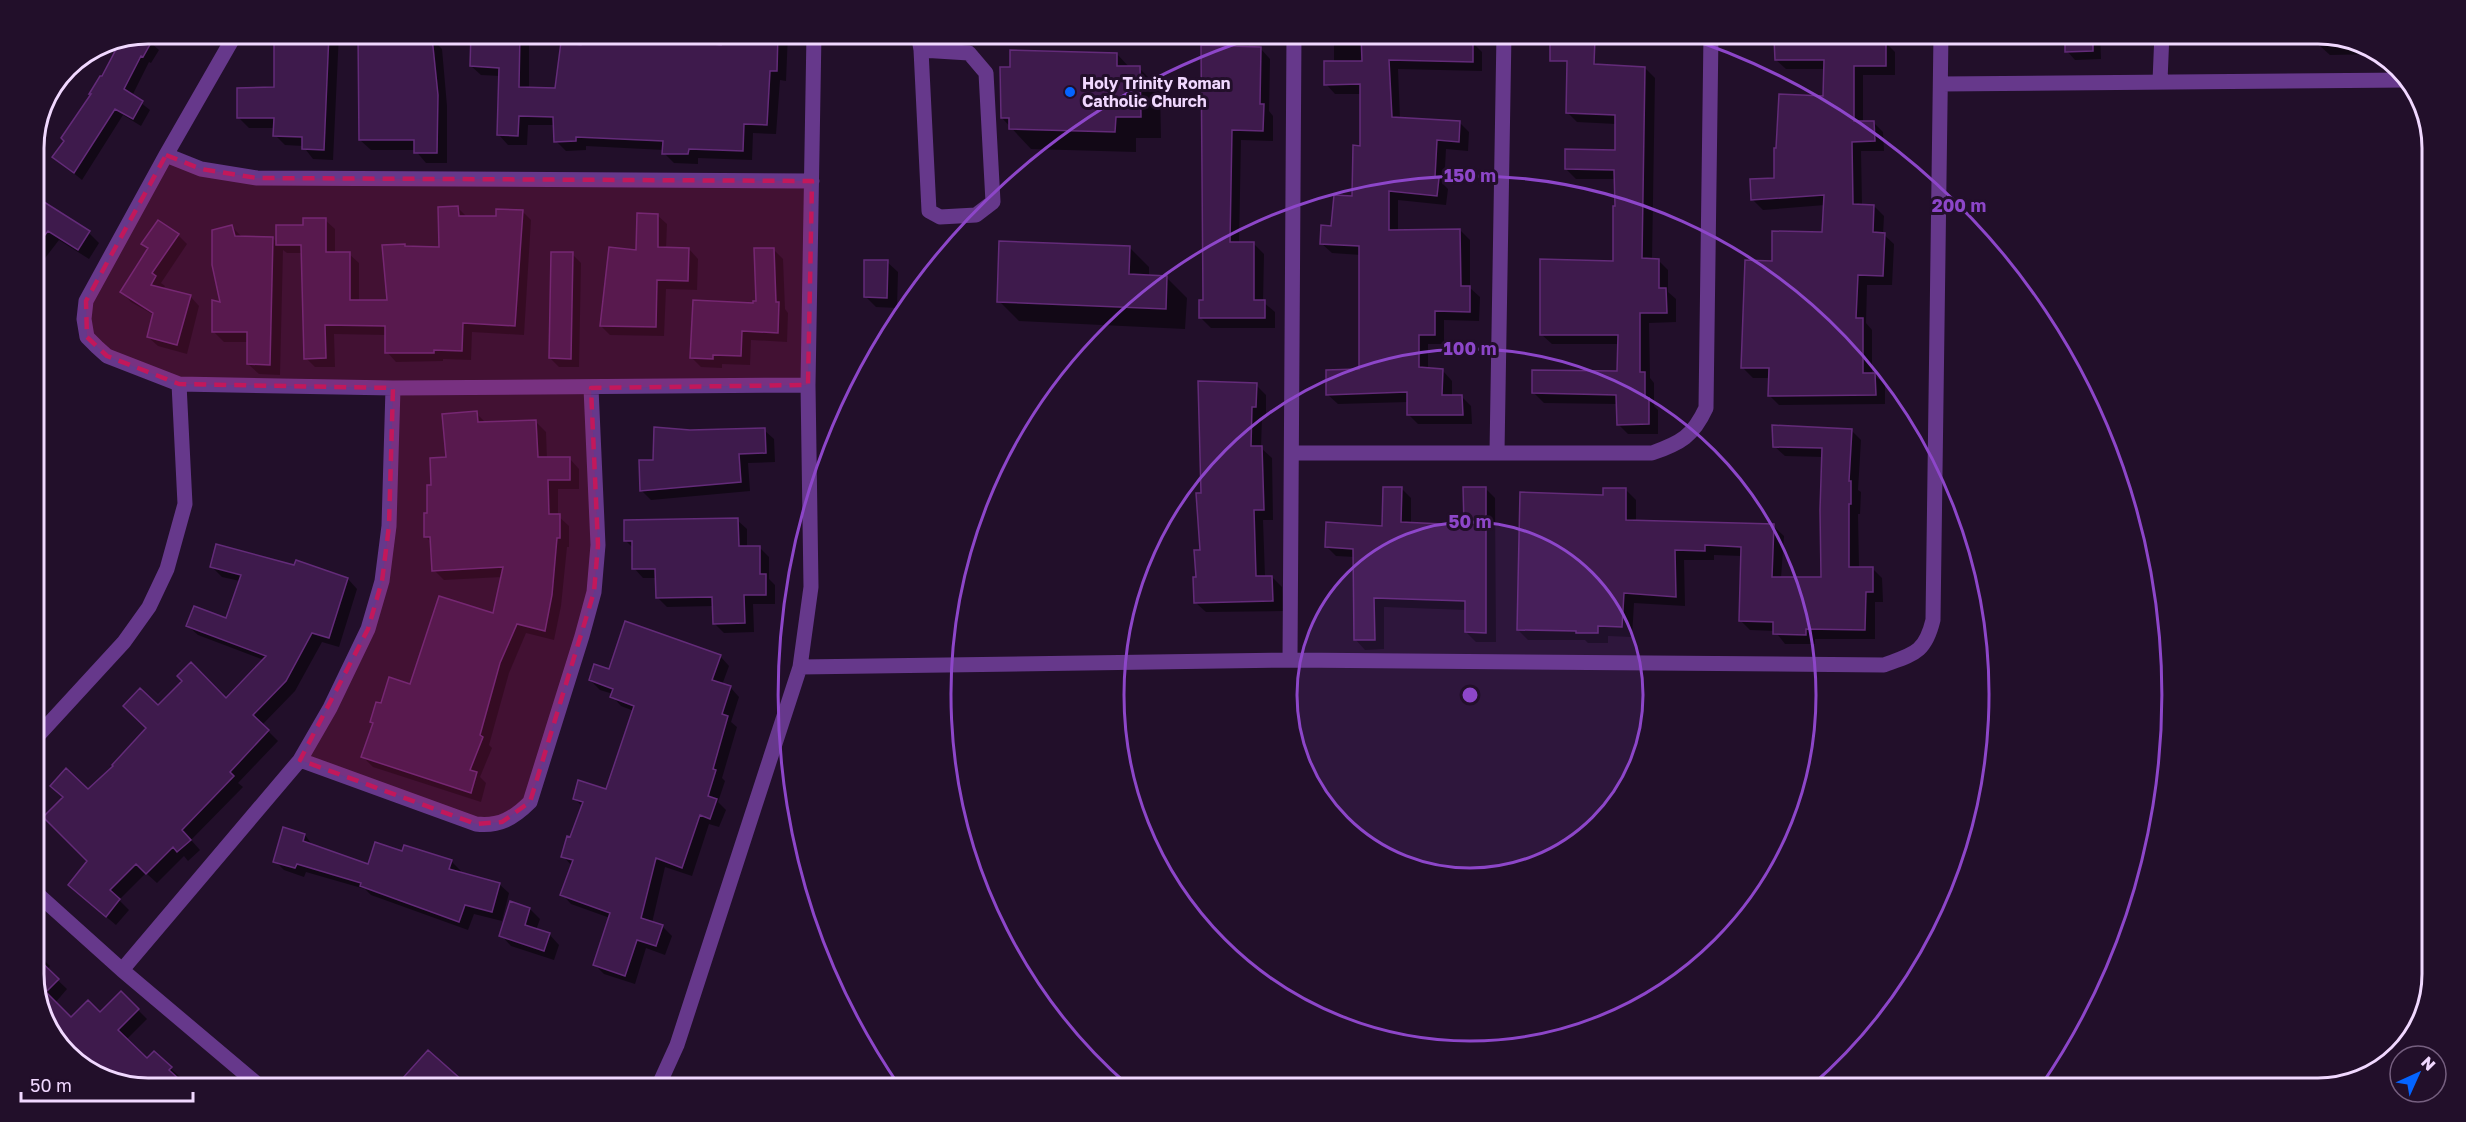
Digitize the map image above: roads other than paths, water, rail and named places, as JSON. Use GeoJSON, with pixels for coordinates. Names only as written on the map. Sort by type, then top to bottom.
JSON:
{"type":"FeatureCollection","features":[{"type":"Feature","properties":{"kind":"street"},"geometry":{"type":"LineString","coordinates":[[231,44],[166,154],[86,301],[84,319],[87,337],[107,356],[179,384],[393,388],[808,385]]}},
{"type":"Feature","properties":{"kind":"street"},"geometry":{"type":"LineString","coordinates":[[662,1078],[677,1045],[800,667],[811,587],[808,385],[814,44]]}},
{"type":"Feature","properties":{"kind":"street"},"geometry":{"type":"LineString","coordinates":[[920,44],[929,211],[940,217],[976,215],[993,202],[986,73],[969,53],[921,50]]}},
{"type":"Feature","properties":{"kind":"street"},"geometry":{"type":"LineString","coordinates":[[1290,660],[1294,44]]}},
{"type":"Feature","properties":{"kind":"street"},"geometry":{"type":"LineString","coordinates":[[1497,452],[1504,44]]}},
{"type":"Feature","properties":{"kind":"street"},"geometry":{"type":"LineString","coordinates":[[1292,453],[1652,453],[1687,438],[1696,428],[1706,408],[1711,44]]}},
{"type":"Feature","properties":{"kind":"street"},"geometry":{"type":"LineString","coordinates":[[800,667],[1290,660],[1884,665],[1920,650],[1929,639],[1933,620],[1941,44]]}},
{"type":"Feature","properties":{"kind":"street"},"geometry":{"type":"LineString","coordinates":[[2160,81],[2162,44]]}},
{"type":"Feature","properties":{"kind":"street"},"geometry":{"type":"LineString","coordinates":[[1941,84],[2397,80]]}},
{"type":"Feature","properties":{"kind":"street"},"geometry":{"type":"LineString","coordinates":[[166,154],[201,169],[257,178],[812,181]]}},
{"type":"Feature","properties":{"kind":"street"},"geometry":{"type":"LineString","coordinates":[[44,729],[124,642],[149,607],[167,569],[185,504],[179,384]]}},
{"type":"Feature","properties":{"kind":"street"},"geometry":{"type":"LineString","coordinates":[[122,970],[300,760],[330,708],[368,629],[382,581],[389,526],[393,388]]}},
{"type":"Feature","properties":{"kind":"street"},"geometry":{"type":"LineString","coordinates":[[300,760],[476,824],[487,825],[502,822],[516,816],[530,802],[594,592],[598,545],[591,388]]}},
{"type":"Feature","properties":{"kind":"street"},"geometry":{"type":"LineString","coordinates":[[44,900],[122,970],[250,1078]]}},
{"type":"Feature","properties":{"kind":"place","name":"Holy Trinity Roman Catholic Church"},"geometry":{"type":"Point","coordinates":[1070,92]}}]}
